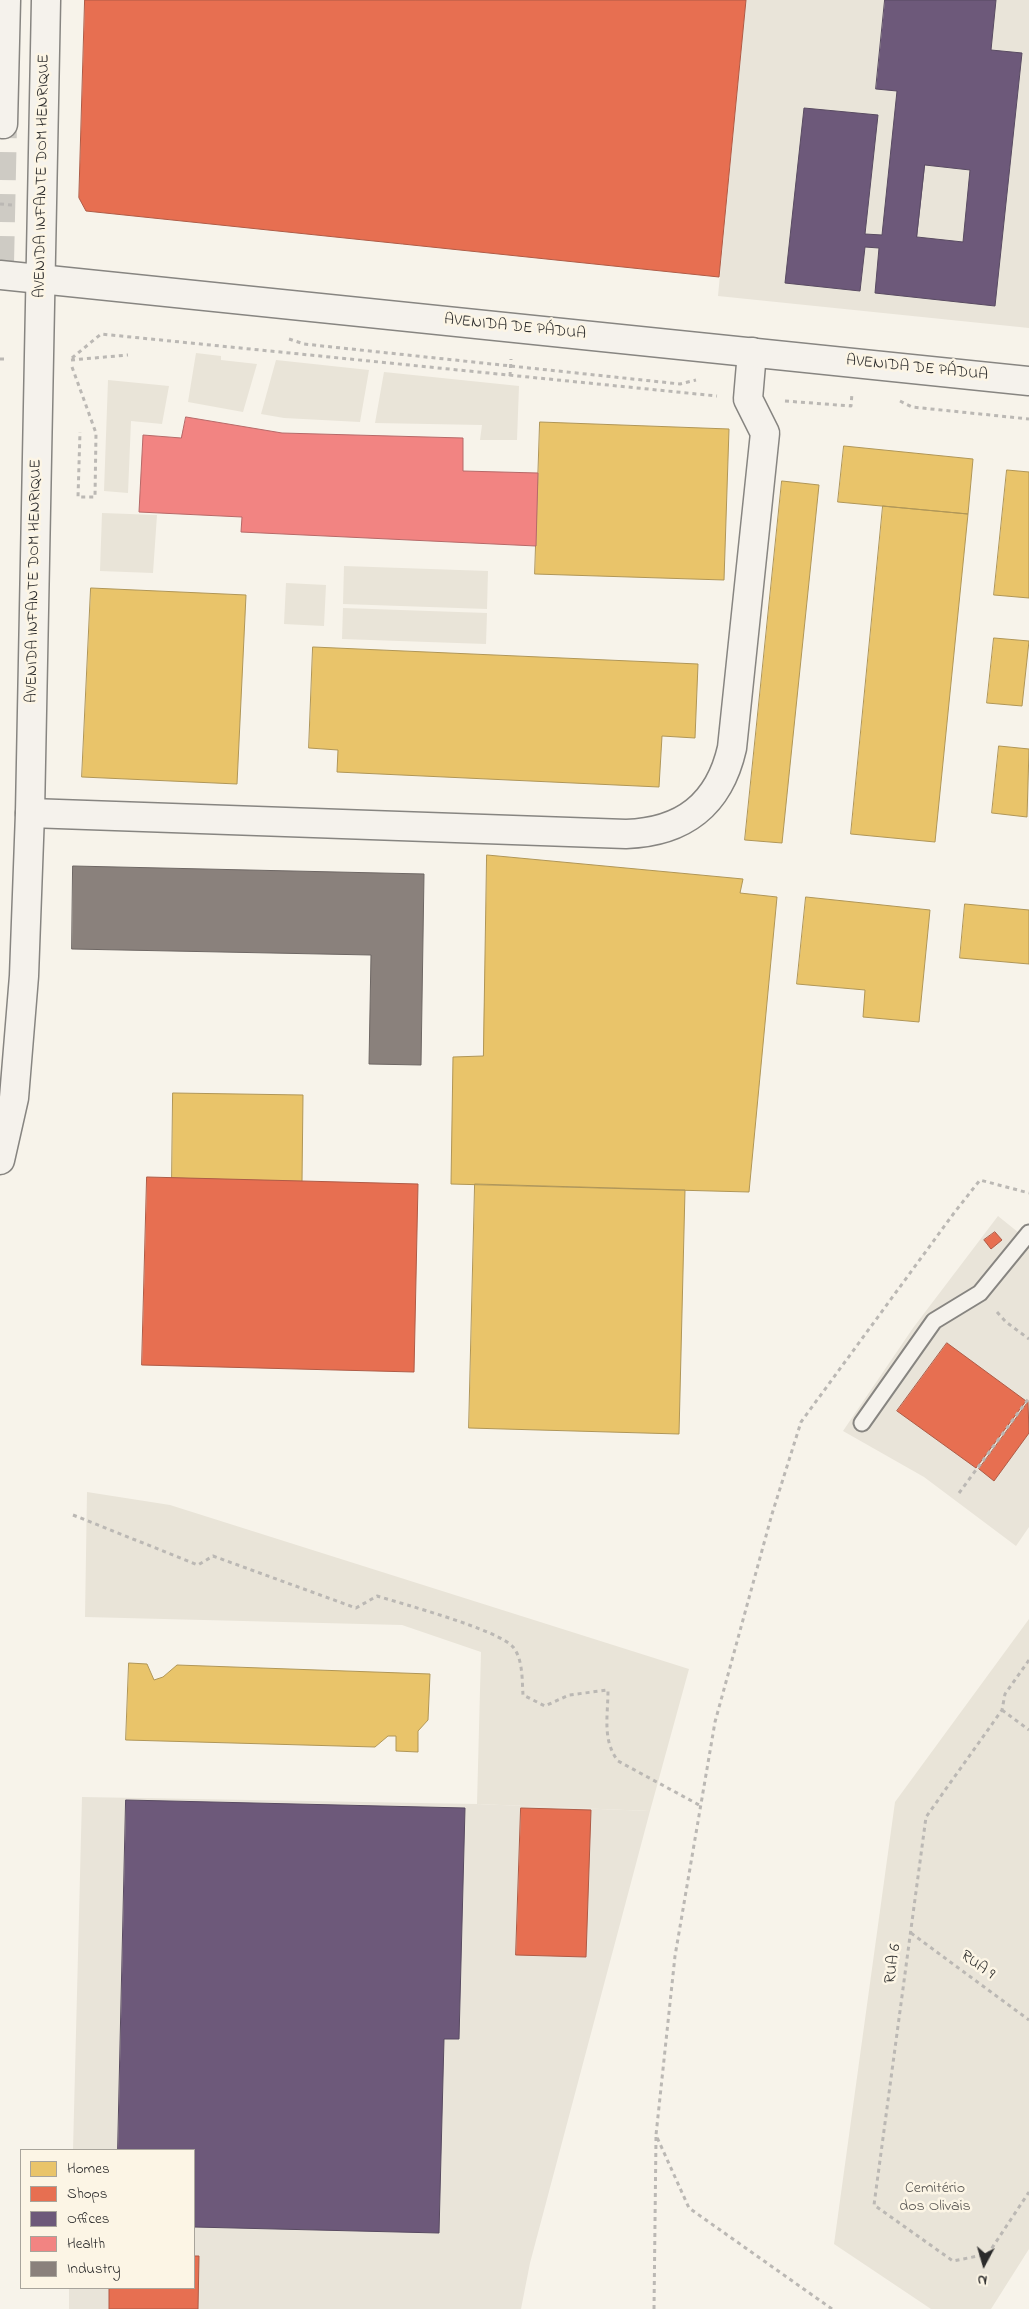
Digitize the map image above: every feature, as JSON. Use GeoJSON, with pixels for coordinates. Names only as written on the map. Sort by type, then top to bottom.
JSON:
{"type":"FeatureCollection","features":[{"type":"Feature","properties":{"kind":"main road"},"geometry":{"type":"LineString","coordinates":[[3,124],[6,0]]}},
{"type":"Feature","properties":{"kind":"main road","name":"AVENIDA INFANTE DOM HENRIQUE"},"geometry":{"type":"LineString","coordinates":[[0,1160],[14,1098],[24,976],[30,813],[46,0]]}},
{"type":"Feature","properties":{"kind":"main road","name":"AVENIDA DE PÁDUA"},"geometry":{"type":"LineString","coordinates":[[0,275],[1029,381]]}},
{"type":"Feature","properties":{"kind":"main road"},"geometry":{"type":"LineString","coordinates":[[30,813],[626,834],[655,831],[682,821],[710,798],[721,784],[732,748],[765,433],[748,399],[752,352]]}},
{"type":"Feature","properties":{"kind":"lane"},"geometry":{"type":"LineString","coordinates":[[862,1422],[934,1321],[980,1293],[1029,1233]]}},
{"type":"Feature","properties":{"kind":"path"},"geometry":{"type":"LineString","coordinates":[[69,360],[101,334],[748,399],[850,406],[855,363]]}},
{"type":"Feature","properties":{"kind":"path"},"geometry":{"type":"LineString","coordinates":[[69,360],[128,356]]}},
{"type":"Feature","properties":{"kind":"path"},"geometry":{"type":"LineString","coordinates":[[69,360],[96,433],[95,497],[78,496],[80,432]]}},
{"type":"Feature","properties":{"kind":"path"},"geometry":{"type":"LineString","coordinates":[[654,2309],[656,2134],[674,1956],[715,1722],[772,1514],[801,1422],[980,1180],[1029,1194]]}},
{"type":"Feature","properties":{"kind":"path"},"geometry":{"type":"LineString","coordinates":[[980,1293],[1006,1322],[1029,1339]]}},
{"type":"Feature","properties":{"kind":"path"},"geometry":{"type":"LineString","coordinates":[[959,1493],[1029,1398]]}},
{"type":"Feature","properties":{"kind":"path"},"geometry":{"type":"LineString","coordinates":[[73,1515],[198,1565],[213,1556],[356,1608],[377,1596],[495,1634],[514,1647],[522,1669],[523,1695],[545,1706],[569,1695],[608,1690],[607,1736],[610,1750],[618,1761],[701,1806]]}},
{"type":"Feature","properties":{"kind":"path","name":"RUA 6"},"geometry":{"type":"LineString","coordinates":[[1029,1660],[1005,1694],[1002,1710],[926,1817],[874,2205],[953,2261],[988,2254],[1029,2192]]}},
{"type":"Feature","properties":{"kind":"path"},"geometry":{"type":"LineString","coordinates":[[1002,1710],[1029,1730]]}},
{"type":"Feature","properties":{"kind":"path","name":"RUA 9"},"geometry":{"type":"LineString","coordinates":[[911,1933],[1029,2020]]}},
{"type":"Feature","properties":{"kind":"path"},"geometry":{"type":"LineString","coordinates":[[656,2134],[690,2208],[832,2309]]}},
{"type":"Feature","properties":{"kind":"shaded area"},"geometry":{"type":"Polygon","coordinates":[[[746,0],[1029,0],[1029,328],[718,296],[746,0]]]}},
{"type":"Feature","properties":{"kind":"shaded area"},"geometry":{"type":"Polygon","coordinates":[[[998,1216],[1029,1241],[1029,1527],[1016,1546],[924,1477],[843,1431],[913,1328],[998,1216]]]}},
{"type":"Feature","properties":{"kind":"shaded area"},"geometry":{"type":"Polygon","coordinates":[[[82,1797],[477,1804],[650,1811],[530,2263],[521,2309],[69,2309],[69,2289],[195,2289],[195,2149],[73,2149],[82,1797]]]}},
{"type":"Feature","properties":{"kind":"green space"},"geometry":{"type":"Polygon","coordinates":[[[196,353],[221,356],[221,360],[257,364],[243,412],[188,402],[196,353]]]}},
{"type":"Feature","properties":{"kind":"green space"},"geometry":{"type":"Polygon","coordinates":[[[276,360],[369,370],[360,422],[284,418],[261,414],[276,360]]]}},
{"type":"Feature","properties":{"kind":"green space"},"geometry":{"type":"Polygon","coordinates":[[[384,372],[519,386],[517,440],[480,440],[482,425],[375,423],[384,372]]]}},
{"type":"Feature","properties":{"kind":"green space"},"geometry":{"type":"Polygon","coordinates":[[[108,380],[169,386],[162,424],[131,421],[128,493],[104,491],[108,380]]]}},
{"type":"Feature","properties":{"kind":"green space"},"geometry":{"type":"Polygon","coordinates":[[[102,513],[157,515],[153,573],[100,571],[102,513]]]}},
{"type":"Feature","properties":{"kind":"green space"},"geometry":{"type":"Polygon","coordinates":[[[344,566],[488,571],[487,609],[343,604],[344,566]]]}},
{"type":"Feature","properties":{"kind":"green space"},"geometry":{"type":"Polygon","coordinates":[[[286,583],[326,585],[324,626],[284,624],[286,583]]]}},
{"type":"Feature","properties":{"kind":"green space"},"geometry":{"type":"Polygon","coordinates":[[[343,608],[487,613],[486,644],[342,639],[343,608]]]}},
{"type":"Feature","properties":{"kind":"green space"},"geometry":{"type":"Polygon","coordinates":[[[87,1492],[170,1505],[689,1669],[650,1811],[477,1804],[481,1652],[402,1625],[85,1617],[87,1492]]]}},
{"type":"Feature","properties":{"kind":"green space","name":"Cemitério dos Olivais"},"geometry":{"type":"Polygon","coordinates":[[[1029,1619],[1029,2249],[991,2309],[931,2309],[834,2244],[895,1802],[1029,1619]]]}},
{"type":"Feature","properties":{"kind":"building: Homes"},"geometry":{"type":"Polygon","coordinates":[[[540,422],[729,429],[724,580],[535,574],[540,422]]]}},
{"type":"Feature","properties":{"kind":"building: Homes"},"geometry":{"type":"Polygon","coordinates":[[[844,446],[973,459],[968,514],[838,502],[844,446]]]}},
{"type":"Feature","properties":{"kind":"building: Homes"},"geometry":{"type":"Polygon","coordinates":[[[1007,470],[1029,472],[1029,598],[994,595],[1007,470]]]}},
{"type":"Feature","properties":{"kind":"building: Homes"},"geometry":{"type":"Polygon","coordinates":[[[782,481],[819,485],[782,843],[745,840],[782,481]]]}},
{"type":"Feature","properties":{"kind":"building: Homes"},"geometry":{"type":"Polygon","coordinates":[[[883,506],[968,514],[935,842],[851,834],[883,506]]]}},
{"type":"Feature","properties":{"kind":"building: Homes"},"geometry":{"type":"Polygon","coordinates":[[[91,588],[246,595],[237,784],[82,777],[91,588]]]}},
{"type":"Feature","properties":{"kind":"building: Homes"},"geometry":{"type":"Polygon","coordinates":[[[994,638],[1029,641],[1022,706],[987,703],[994,638]]]}},
{"type":"Feature","properties":{"kind":"building: Homes"},"geometry":{"type":"Polygon","coordinates":[[[313,647],[698,664],[695,738],[662,736],[659,787],[337,772],[338,750],[309,748],[313,647]]]}},
{"type":"Feature","properties":{"kind":"building: Homes"},"geometry":{"type":"Polygon","coordinates":[[[999,746],[1029,749],[1027,817],[992,813],[999,746]]]}},
{"type":"Feature","properties":{"kind":"building: Homes"},"geometry":{"type":"Polygon","coordinates":[[[487,855],[743,879],[740,893],[777,897],[749,1192],[451,1184],[453,1057],[483,1056],[487,855]]]}},
{"type":"Feature","properties":{"kind":"building: Homes"},"geometry":{"type":"Polygon","coordinates":[[[806,897],[930,910],[919,1022],[863,1017],[865,990],[797,984],[806,897]]]}},
{"type":"Feature","properties":{"kind":"building: Homes"},"geometry":{"type":"Polygon","coordinates":[[[965,904],[1029,910],[1029,964],[960,958],[965,904]]]}},
{"type":"Feature","properties":{"kind":"building: Homes"},"geometry":{"type":"Polygon","coordinates":[[[173,1093],[303,1095],[302,1182],[172,1178],[173,1093]]]}},
{"type":"Feature","properties":{"kind":"building: Homes"},"geometry":{"type":"Polygon","coordinates":[[[475,1184],[685,1190],[679,1434],[469,1428],[475,1184]]]}},
{"type":"Feature","properties":{"kind":"building: Homes"},"geometry":{"type":"Polygon","coordinates":[[[129,1663],[147,1664],[154,1680],[163,1677],[177,1665],[430,1674],[428,1720],[418,1731],[418,1752],[396,1751],[396,1736],[388,1736],[375,1747],[126,1740],[129,1663]]]}},
{"type":"Feature","properties":{"kind":"building: Shops"},"geometry":{"type":"Polygon","coordinates":[[[85,0],[746,0],[719,277],[86,211],[79,198],[85,0]]]}},
{"type":"Feature","properties":{"kind":"building: Shops"},"geometry":{"type":"Polygon","coordinates":[[[147,1177],[418,1184],[414,1372],[142,1365],[147,1177]]]}},
{"type":"Feature","properties":{"kind":"building: Shops"},"geometry":{"type":"Polygon","coordinates":[[[995,1232],[1002,1240],[991,1249],[984,1240],[995,1232]]]}},
{"type":"Feature","properties":{"kind":"building: Shops"},"geometry":{"type":"Polygon","coordinates":[[[947,1343],[1026,1401],[976,1468],[897,1411],[947,1343]]]}},
{"type":"Feature","properties":{"kind":"building: Shops"},"geometry":{"type":"Polygon","coordinates":[[[1028,1402],[1029,1433],[994,1481],[979,1469],[1028,1402]]]}},
{"type":"Feature","properties":{"kind":"building: Shops"},"geometry":{"type":"Polygon","coordinates":[[[521,1808],[591,1810],[586,1957],[516,1955],[521,1808]]]}},
{"type":"Feature","properties":{"kind":"building: Shops"},"geometry":{"type":"Polygon","coordinates":[[[195,2256],[199,2256],[198,2309],[109,2309],[109,2289],[195,2289],[195,2256]]]}},
{"type":"Feature","properties":{"kind":"building: Offices"},"geometry":{"type":"Polygon","coordinates":[[[885,0],[996,0],[991,50],[1022,53],[995,306],[875,293],[879,248],[865,247],[860,291],[785,283],[804,108],[878,115],[865,234],[882,235],[897,91],[876,89],[885,0]],[[925,165],[917,237],[963,242],[970,170],[925,165]]]}},
{"type":"Feature","properties":{"kind":"building: Offices"},"geometry":{"type":"Polygon","coordinates":[[[126,1800],[465,1808],[459,2039],[444,2039],[439,2233],[195,2227],[195,2149],[118,2149],[126,1800]]]}},
{"type":"Feature","properties":{"kind":"building: Health"},"geometry":{"type":"Polygon","coordinates":[[[186,417],[282,433],[463,438],[463,471],[538,473],[536,546],[241,532],[242,517],[139,512],[143,435],[181,438],[186,417]]]}},
{"type":"Feature","properties":{"kind":"building: Industry"},"geometry":{"type":"Polygon","coordinates":[[[73,866],[424,874],[421,1065],[369,1064],[371,955],[72,949],[73,866]]]}},
{"type":"Feature","properties":{"kind":"tunnel"},"geometry":{"type":"LineString","coordinates":[[0,264],[3,124]]}}]}
